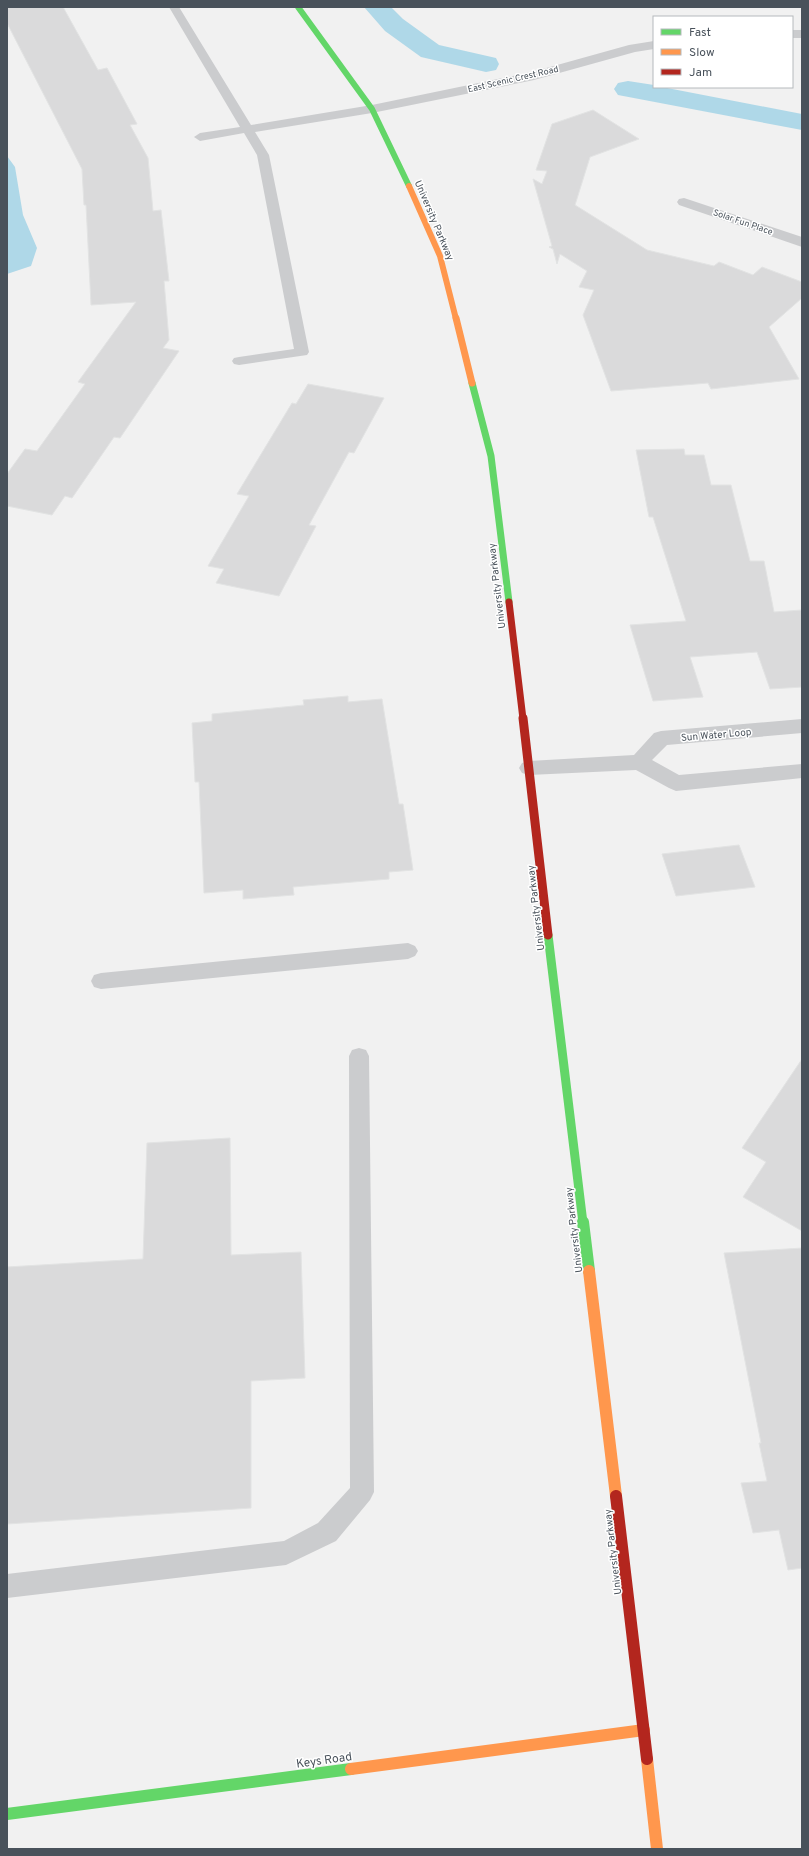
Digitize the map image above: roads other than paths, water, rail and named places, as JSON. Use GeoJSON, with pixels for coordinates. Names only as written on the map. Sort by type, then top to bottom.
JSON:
{"type":"FeatureCollection","features":[{"type":"Feature","properties":{"kind":"main road","name":"University Parkway"},"geometry":{"type":"LineString","coordinates":[[298,7],[372,109],[401,168],[440,256],[492,456],[657,1849]]}},
{"type":"Feature","properties":{"kind":"main road","name":"Keys Road"},"geometry":{"type":"LineString","coordinates":[[7,1814],[644,1730]]}},
{"type":"Feature","properties":{"kind":"street","name":"East Scenic Crest Road"},"geometry":{"type":"LineString","coordinates":[[372,109],[534,76],[634,48],[653,45]]}},
{"type":"Feature","properties":{"kind":"street","name":"Solar Fun Place"},"geometry":{"type":"LineString","coordinates":[[684,202],[802,242]]}},
{"type":"Feature","properties":{"kind":"street","name":"Sun Water Loop"},"geometry":{"type":"LineString","coordinates":[[640,762],[661,738],[802,726]]}},
{"type":"Feature","properties":{"kind":"street"},"geometry":{"type":"LineString","coordinates":[[529,768],[640,762],[676,783],[802,771]]}},
{"type":"Feature","properties":{"kind":"lane"},"geometry":{"type":"LineString","coordinates":[[174,7],[263,155],[302,352],[239,361]]}},
{"type":"Feature","properties":{"kind":"lane"},"geometry":{"type":"LineString","coordinates":[[200,138],[372,109]]}},
{"type":"Feature","properties":{"kind":"lane"},"geometry":{"type":"LineString","coordinates":[[101,981],[408,951]]}},
{"type":"Feature","properties":{"kind":"lane"},"geometry":{"type":"LineString","coordinates":[[7,1586],[286,1552],[327,1532],[362,1492],[359,1056]]}},
{"type":"Feature","properties":{"kind":"water"},"geometry":{"type":"Polygon","coordinates":[[[7,156],[15,167],[23,215],[37,248],[31,266],[7,274],[7,156]]]}},
{"type":"Feature","properties":{"kind":"waterway"},"geometry":{"type":"LineString","coordinates":[[377,7],[394,25],[430,51],[486,64]]}},
{"type":"Feature","properties":{"kind":"waterway"},"geometry":{"type":"LineString","coordinates":[[628,89],[802,122]]}}]}
